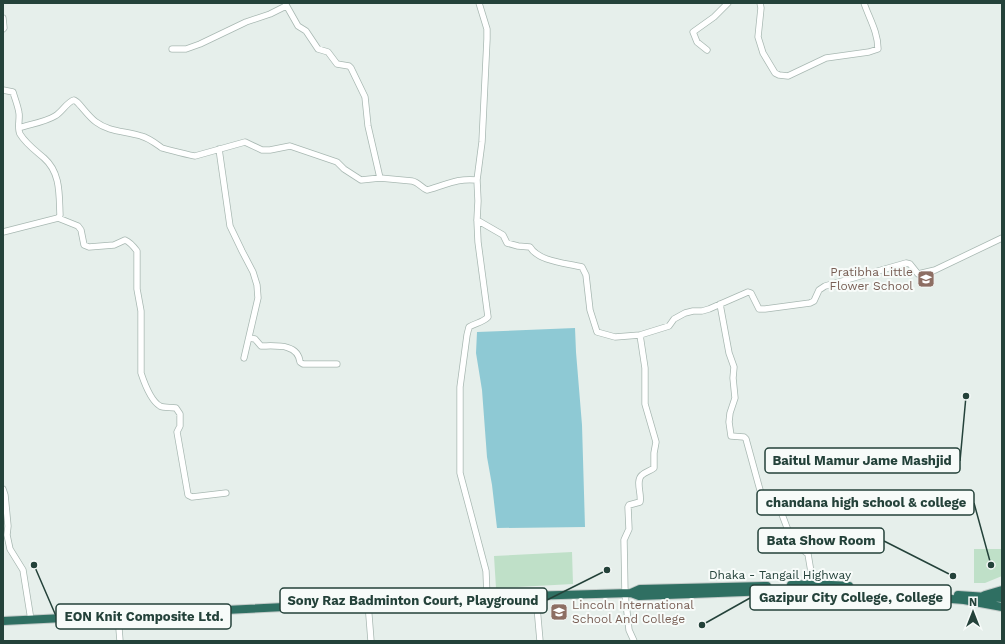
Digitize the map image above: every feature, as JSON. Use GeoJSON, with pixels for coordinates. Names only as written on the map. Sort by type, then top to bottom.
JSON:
{"type":"FeatureCollection","features":[{"type":"Feature","properties":{"kind":"highway","name":"Dhaka - Tangail Highway"},"geometry":{"type":"LineString","coordinates":[[628,594],[640,589],[813,584],[1002,598]]}},
{"type":"Feature","properties":{"kind":"highway","name":"Dhaka - Tangail Highway"},"geometry":{"type":"LineString","coordinates":[[3,622],[487,597],[628,594],[639,596],[794,590],[848,591],[964,600],[1002,607]]}},
{"type":"Feature","properties":{"kind":"highway"},"geometry":{"type":"LineString","coordinates":[[980,596],[1002,590]]}},
{"type":"Feature","properties":{"kind":"street"},"geometry":{"type":"LineString","coordinates":[[479,3],[487,29],[487,39],[482,142],[477,180],[477,220],[478,242],[488,317],[484,321],[473,324],[469,327],[467,335],[460,387],[460,473],[486,571],[487,597]]}},
{"type":"Feature","properties":{"kind":"street"},"geometry":{"type":"LineString","coordinates":[[707,50],[697,42],[693,32],[714,17],[728,3]]}},
{"type":"Feature","properties":{"kind":"street"},"geometry":{"type":"LineString","coordinates":[[760,3],[761,8],[758,37],[763,53],[775,73],[788,76],[826,58],[869,52],[878,49],[875,29],[864,3]]}},
{"type":"Feature","properties":{"kind":"street"},"geometry":{"type":"LineString","coordinates":[[172,49],[186,48],[200,44],[246,22],[270,14],[286,5],[298,26],[306,31],[318,49],[328,52],[337,64],[349,66],[351,68],[365,97],[368,126],[380,178]]}},
{"type":"Feature","properties":{"kind":"street"},"geometry":{"type":"LineString","coordinates":[[3,18],[3,29]]}},
{"type":"Feature","properties":{"kind":"street"},"geometry":{"type":"LineString","coordinates":[[3,90],[13,92],[19,112],[19,128],[21,135],[34,151],[46,159],[54,169],[59,190],[60,215],[58,218]]}},
{"type":"Feature","properties":{"kind":"street"},"geometry":{"type":"LineString","coordinates":[[19,128],[53,117],[74,100],[95,122],[108,129],[140,135],[166,149],[192,156],[245,142],[262,150],[290,146],[337,162],[360,180],[380,178],[416,182],[427,190],[456,180],[477,180]]}},
{"type":"Feature","properties":{"kind":"street"},"geometry":{"type":"LineString","coordinates":[[219,149],[230,226],[253,272],[257,285],[258,298],[250,338],[244,358]]}},
{"type":"Feature","properties":{"kind":"street"},"geometry":{"type":"LineString","coordinates":[[3,232],[58,218],[78,226],[81,230],[84,245],[89,247],[114,245],[125,240],[137,251],[138,289],[141,311],[141,373],[144,382],[154,400],[160,406],[176,408],[180,414],[180,426],[177,432],[188,495],[192,497],[226,493]]}},
{"type":"Feature","properties":{"kind":"street"},"geometry":{"type":"LineString","coordinates":[[477,220],[503,235],[507,242],[518,246],[530,247],[532,251],[541,257],[582,267],[586,275],[590,310],[597,332],[615,337],[640,335],[669,326],[674,319],[685,313],[702,311],[748,292],[751,293],[759,309],[765,310],[810,303],[814,301],[819,290],[825,286],[906,263],[910,264],[918,274],[935,270],[1002,238]]}},
{"type":"Feature","properties":{"kind":"street"},"geometry":{"type":"LineString","coordinates":[[720,304],[729,353],[734,367],[734,398],[729,422],[731,436],[744,437],[746,439],[763,501],[767,503],[773,500],[776,501],[795,549],[803,550],[808,554],[813,584]]}},
{"type":"Feature","properties":{"kind":"street"},"geometry":{"type":"LineString","coordinates":[[634,641],[630,630],[624,540],[630,529],[628,507],[629,505],[640,502],[640,477],[654,468],[656,442],[645,404],[645,368],[640,335]]}},
{"type":"Feature","properties":{"kind":"street"},"geometry":{"type":"LineString","coordinates":[[250,338],[255,339],[261,346],[282,346],[290,349],[299,355],[300,362],[303,364],[337,364]]}},
{"type":"Feature","properties":{"kind":"street"},"geometry":{"type":"LineString","coordinates":[[3,489],[6,495],[10,549],[23,570],[31,620]]}},
{"type":"Feature","properties":{"kind":"street"},"geometry":{"type":"LineString","coordinates":[[536,596],[540,641]]}},
{"type":"Feature","properties":{"kind":"street"},"geometry":{"type":"LineString","coordinates":[[368,603],[371,641]]}},
{"type":"Feature","properties":{"kind":"street"},"geometry":{"type":"LineString","coordinates":[[118,616],[120,641]]}},
{"type":"Feature","properties":{"kind":"green space"},"geometry":{"type":"Polygon","coordinates":[[[974,549],[1002,549],[1002,576],[985,583],[974,583],[974,549]]]}},
{"type":"Feature","properties":{"kind":"green space"},"geometry":{"type":"Polygon","coordinates":[[[572,552],[573,584],[496,588],[494,556],[572,552]]]}},
{"type":"Feature","properties":{"kind":"water"},"geometry":{"type":"Polygon","coordinates":[[[575,328],[582,425],[585,527],[497,528],[487,457],[482,390],[476,353],[477,332],[575,328]]]}},
{"type":"Feature","properties":{"kind":"place","name":"Pratibha Little Flower School"},"geometry":{"type":"Point","coordinates":[926,279]}},
{"type":"Feature","properties":{"kind":"place","name":"Baitul Mamur Jame Mashjid"},"geometry":{"type":"Point","coordinates":[966,396]}},
{"type":"Feature","properties":{"kind":"place","name":"EON Knit Composite Ltd."},"geometry":{"type":"Point","coordinates":[34,565]}},
{"type":"Feature","properties":{"kind":"place","name":"chandana high school & college"},"geometry":{"type":"Point","coordinates":[991,565]}},
{"type":"Feature","properties":{"kind":"place","name":"Sony Raz Badminton Court, Playground"},"geometry":{"type":"Point","coordinates":[607,570]}},
{"type":"Feature","properties":{"kind":"place","name":"Bata Show Room"},"geometry":{"type":"Point","coordinates":[953,576]}},
{"type":"Feature","properties":{"kind":"place","name":"Lincoln International School And College"},"geometry":{"type":"Point","coordinates":[559,612]}},
{"type":"Feature","properties":{"kind":"place","name":"Gazipur City College, College"},"geometry":{"type":"Point","coordinates":[702,625]}}]}
